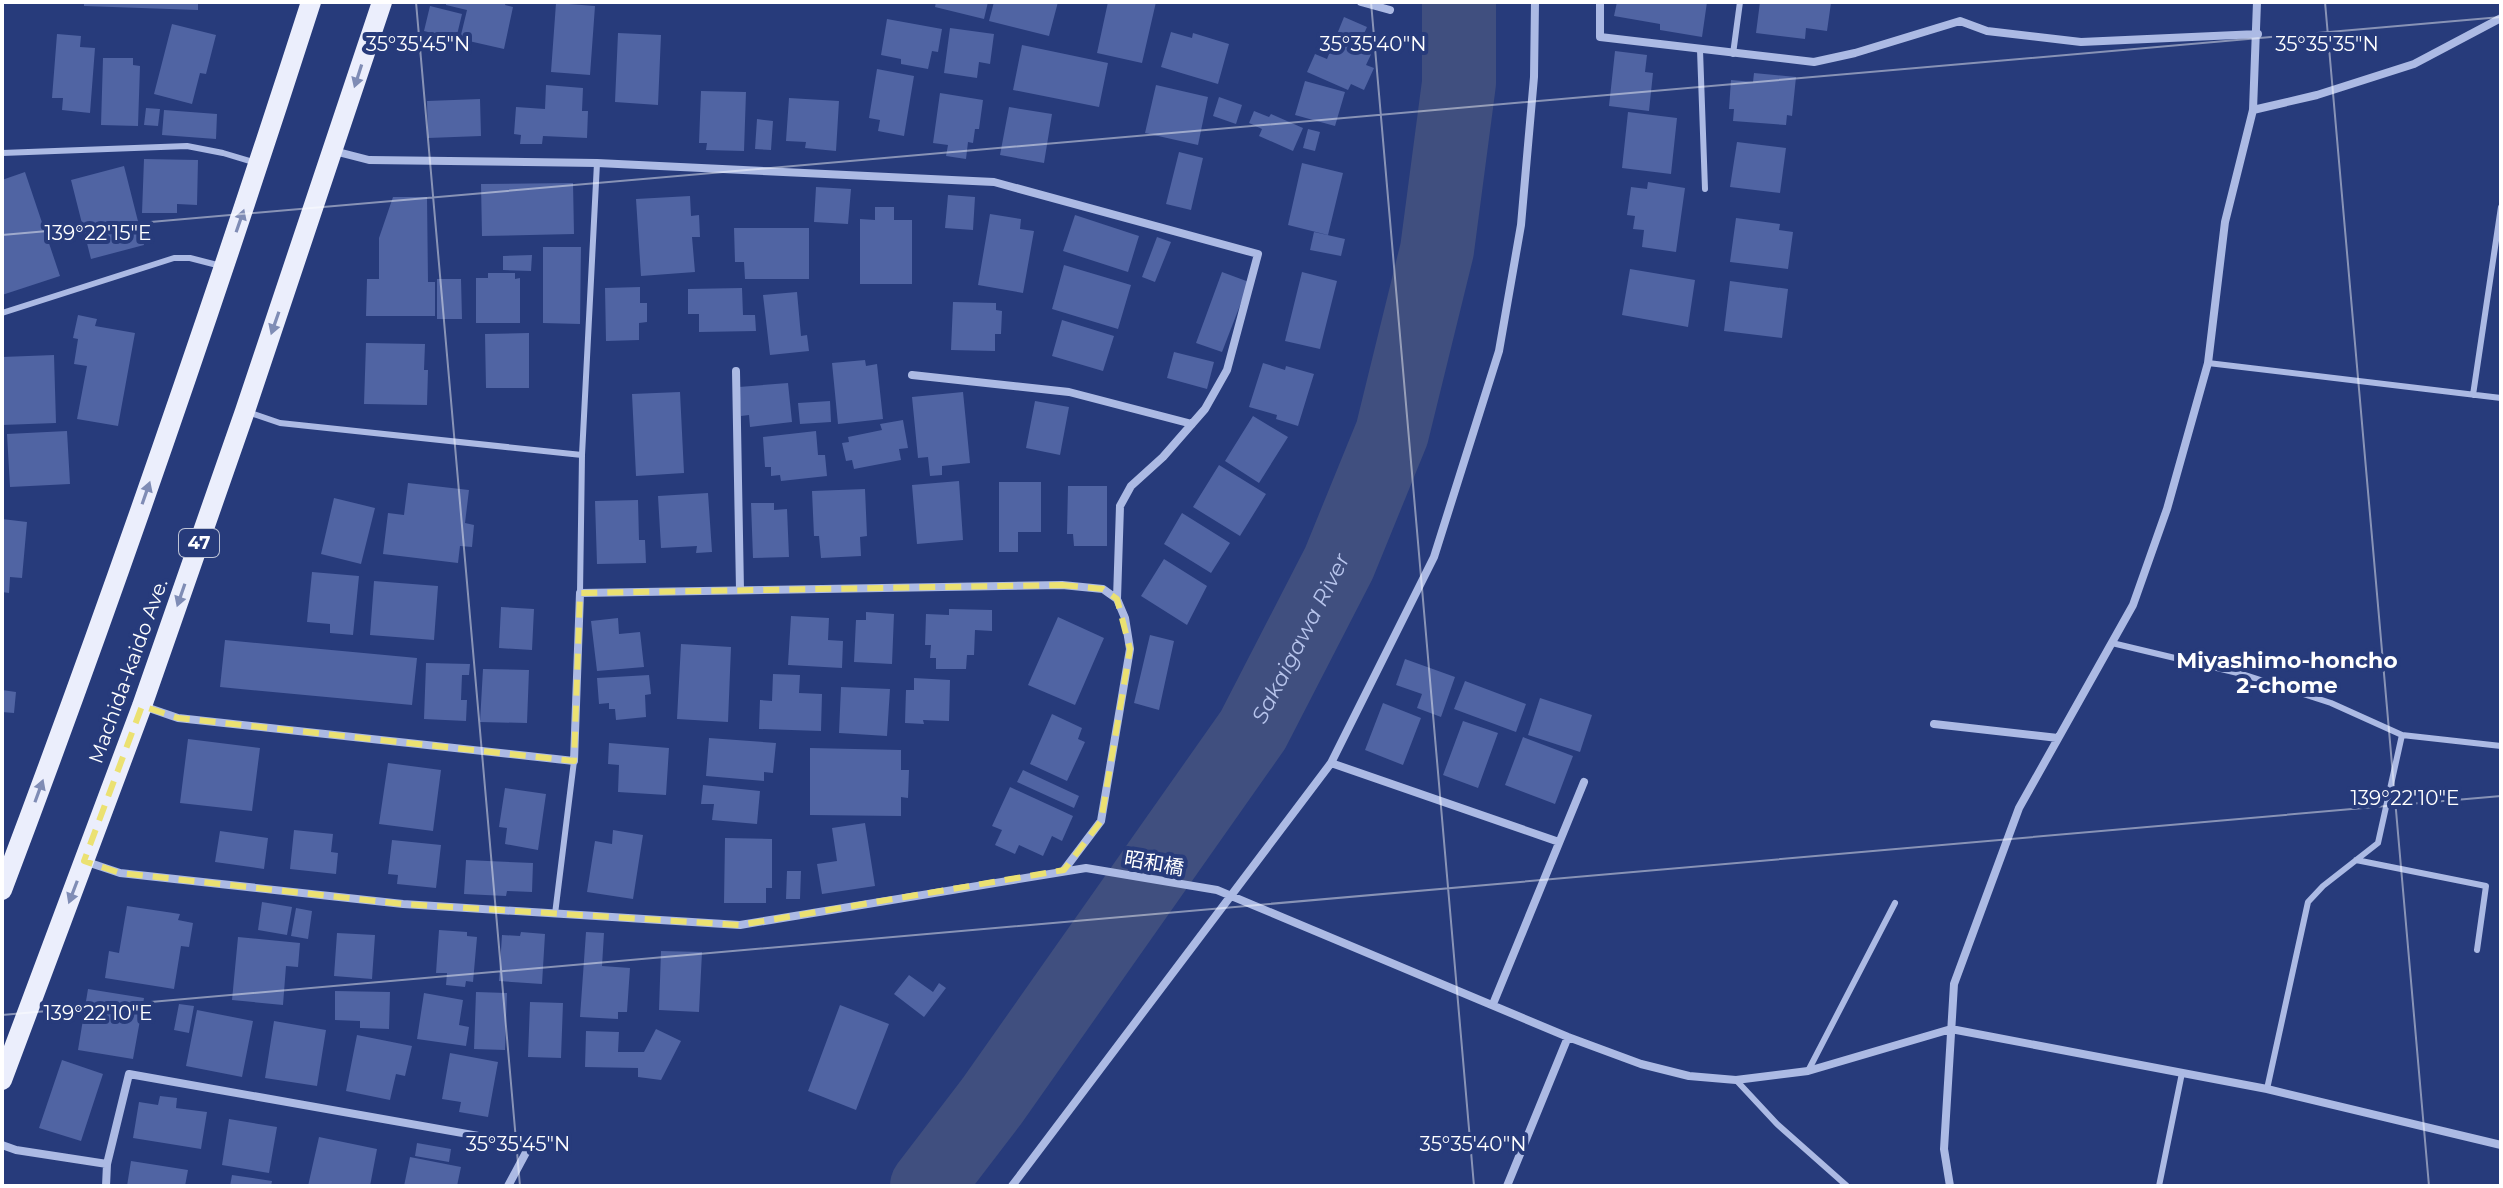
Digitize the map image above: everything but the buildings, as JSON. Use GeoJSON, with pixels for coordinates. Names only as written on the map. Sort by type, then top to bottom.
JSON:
{"type":"FeatureCollection","features":[{"type":"Feature","properties":{"kind":"main road","name":"Machida-kaido Ave."},"geometry":{"type":"LineString","coordinates":[[2,890],[79,683],[224,267],[311,2]]}},
{"type":"Feature","properties":{"kind":"main road","name":"Machida-kaido Ave."},"geometry":{"type":"LineString","coordinates":[[2,1080],[142,706],[382,2]]}},
{"type":"Feature","properties":{"kind":"street"},"geometry":{"type":"LineString","coordinates":[[1361,2],[1390,10]]}},
{"type":"Feature","properties":{"kind":"street"},"geometry":{"type":"LineString","coordinates":[[1012,1186],[1331,763],[1434,557],[1499,351],[1521,225],[1534,77],[1535,2]]}},
{"type":"Feature","properties":{"kind":"street"},"geometry":{"type":"LineString","coordinates":[[1600,2],[1600,37],[1814,62],[1855,53],[1960,21],[1987,31],[2081,42],[2258,34]]}},
{"type":"Feature","properties":{"kind":"street"},"geometry":{"type":"LineString","coordinates":[[1950,1186],[1944,1149],[1954,984],[2019,808],[2133,605],[2167,509],[2208,363],[2225,222],[2253,110],[2257,2]]}},
{"type":"Feature","properties":{"kind":"street"},"geometry":{"type":"LineString","coordinates":[[2253,110],[2317,95],[2414,64],[2501,18]]}},
{"type":"Feature","properties":{"kind":"street"},"geometry":{"type":"LineString","coordinates":[[333,150],[369,160],[597,163],[994,182],[1258,254],[1227,370],[1205,409],[1163,457],[1131,486],[1120,506],[1117,599],[1125,618],[1130,649],[1101,821],[1064,870]]}},
{"type":"Feature","properties":{"kind":"street"},"geometry":{"type":"LineString","coordinates":[[736,371],[740,590]]}},
{"type":"Feature","properties":{"kind":"street"},"geometry":{"type":"LineString","coordinates":[[912,375],[1069,392],[1192,424]]}},
{"type":"Feature","properties":{"kind":"street"},"geometry":{"type":"LineString","coordinates":[[142,706],[178,718],[574,761],[580,593],[1062,585],[1103,589],[1117,599]]}},
{"type":"Feature","properties":{"kind":"street"},"geometry":{"type":"LineString","coordinates":[[1934,724],[2058,738]]}},
{"type":"Feature","properties":{"kind":"street"},"geometry":{"type":"LineString","coordinates":[[1331,763],[1559,842]]}},
{"type":"Feature","properties":{"kind":"street"},"geometry":{"type":"LineString","coordinates":[[1493,1004],[1584,782]]}},
{"type":"Feature","properties":{"kind":"street","name":"昭和橋"},"geometry":{"type":"LineString","coordinates":[[84,861],[120,873],[403,904],[740,925],[1086,868],[1217,890],[1568,1037],[1641,1064],[1689,1076],[1736,1080],[1808,1071],[1951,1029]]}},
{"type":"Feature","properties":{"kind":"street"},"geometry":{"type":"LineString","coordinates":[[1951,1029],[2267,1089],[2501,1145]]}},
{"type":"Feature","properties":{"kind":"street"},"geometry":{"type":"LineString","coordinates":[[1507,1186],[1568,1037]]}},
{"type":"Feature","properties":{"kind":"street"},"geometry":{"type":"LineString","coordinates":[[106,1186],[107,1164],[129,1074],[530,1145],[508,1186]]}},
{"type":"Feature","properties":{"kind":"street"},"geometry":{"type":"LineString","coordinates":[[2,1145],[16,1150],[107,1164]]}},
{"type":"Feature","properties":{"kind":"lane"},"geometry":{"type":"LineString","coordinates":[[1733,54],[1740,2]]}},
{"type":"Feature","properties":{"kind":"lane"},"geometry":{"type":"LineString","coordinates":[[1700,50],[1705,189]]}},
{"type":"Feature","properties":{"kind":"lane"},"geometry":{"type":"LineString","coordinates":[[2,153],[187,146],[259,164]]}},
{"type":"Feature","properties":{"kind":"lane"},"geometry":{"type":"LineString","coordinates":[[580,593],[582,455],[597,163]]}},
{"type":"Feature","properties":{"kind":"lane"},"geometry":{"type":"LineString","coordinates":[[2473,395],[2501,207]]}},
{"type":"Feature","properties":{"kind":"lane"},"geometry":{"type":"LineString","coordinates":[[2,313],[174,258],[190,258],[224,267]]}},
{"type":"Feature","properties":{"kind":"lane"},"geometry":{"type":"LineString","coordinates":[[2208,363],[2501,398]]}},
{"type":"Feature","properties":{"kind":"lane"},"geometry":{"type":"LineString","coordinates":[[245,411],[280,423],[582,455]]}},
{"type":"Feature","properties":{"kind":"lane"},"geometry":{"type":"LineString","coordinates":[[2112,643],[2242,674],[2331,703],[2402,735],[2501,746]]}},
{"type":"Feature","properties":{"kind":"lane"},"geometry":{"type":"LineString","coordinates":[[2267,1089],[2308,902],[2323,886],[2378,843],[2402,735]]}},
{"type":"Feature","properties":{"kind":"lane"},"geometry":{"type":"LineString","coordinates":[[555,914],[574,761]]}},
{"type":"Feature","properties":{"kind":"lane"},"geometry":{"type":"LineString","coordinates":[[2356,860],[2486,886],[2477,950]]}},
{"type":"Feature","properties":{"kind":"lane"},"geometry":{"type":"LineString","coordinates":[[1808,1071],[1895,903]]}},
{"type":"Feature","properties":{"kind":"lane"},"geometry":{"type":"LineString","coordinates":[[2159,1186],[2182,1073]]}},
{"type":"Feature","properties":{"kind":"lane"},"geometry":{"type":"LineString","coordinates":[[1736,1080],[1777,1124],[1847,1186]]}},
{"type":"Feature","properties":{"kind":"highlighted area"},"geometry":{"type":"Polygon","coordinates":[[[1062,585],[1103,589],[1117,599],[1130,649],[1101,821],[1064,870],[740,925],[403,904],[120,873],[84,861],[142,706],[178,718],[574,761],[580,593],[1062,585]]]}},
{"type":"Feature","properties":{"kind":"waterway","name":"Sakaigawa River"},"geometry":{"type":"LineString","coordinates":[[927,1186],[992,1101],[1253,730],[1339,563],[1392,433],[1437,250],[1459,83],[1459,2]]}},
{"type":"Feature","properties":{"kind":"district","name":"Miyashimo-honcho 2-chome"},"geometry":{"type":"Point","coordinates":[2287,672]}}]}
